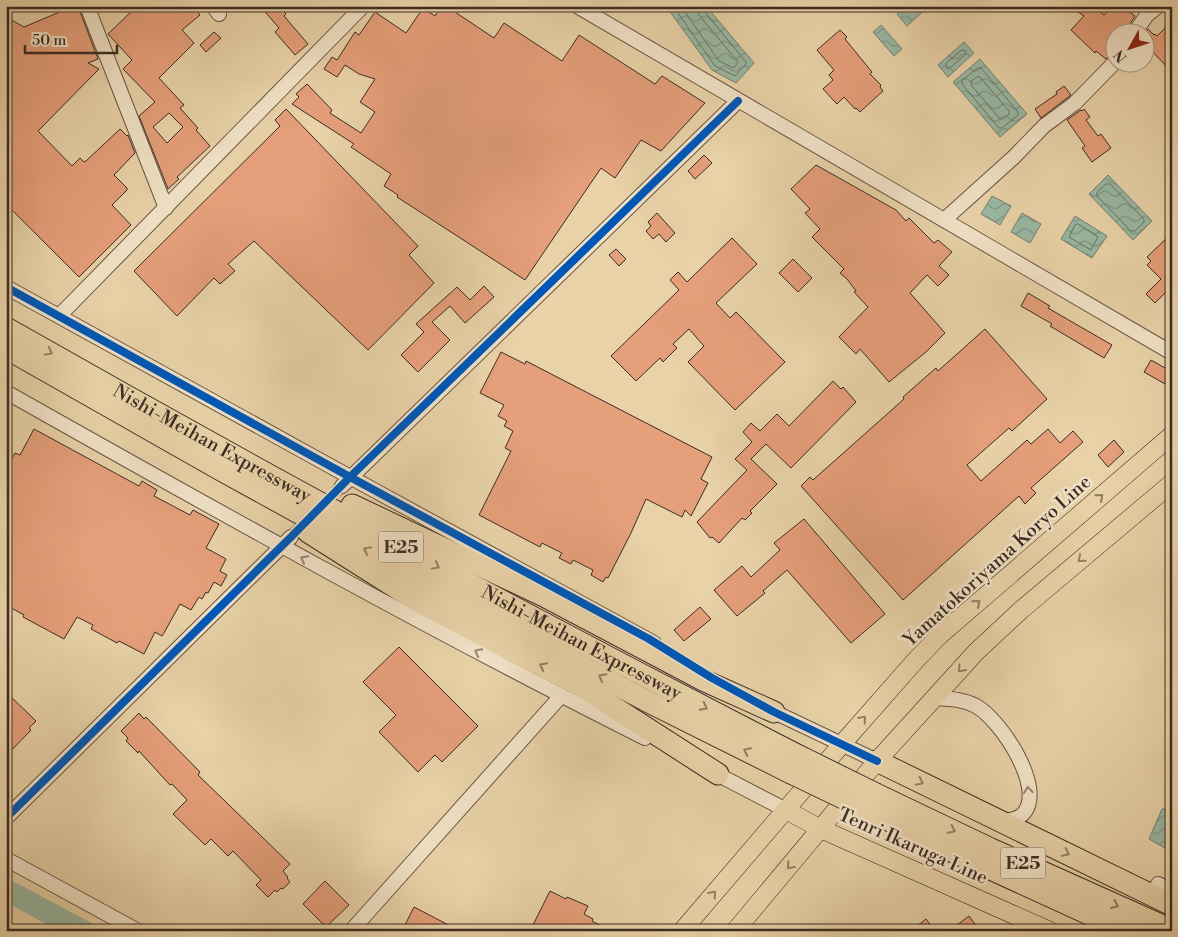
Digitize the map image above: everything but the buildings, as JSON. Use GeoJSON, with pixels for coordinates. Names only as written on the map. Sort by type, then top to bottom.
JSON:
{"type":"FeatureCollection","features":[{"type":"Feature","properties":{"kind":"highway","name":"Nishi-Meihan Expressway"},"geometry":{"type":"LineString","coordinates":[[6,328],[456,577],[647,678],[796,765]]}},
{"type":"Feature","properties":{"kind":"highway","name":"Nishi-Meihan Expressway"},"geometry":{"type":"LineString","coordinates":[[6,348],[221,470],[446,594],[646,700],[796,765],[871,801],[991,849],[1172,930]]}},
{"type":"Feature","properties":{"kind":"highway"},"geometry":{"type":"LineString","coordinates":[[41,368],[70,388],[417,600],[581,686],[718,774]]}},
{"type":"Feature","properties":{"kind":"highway"},"geometry":{"type":"LineString","coordinates":[[197,435],[470,560],[544,596],[706,682],[774,712]]}},
{"type":"Feature","properties":{"kind":"highway"},"geometry":{"type":"LineString","coordinates":[[876,761],[1172,905]]}},
{"type":"Feature","properties":{"kind":"highway","name":"Nishi-Meihan Expressway"},"geometry":{"type":"LineString","coordinates":[[871,801],[949,850],[1126,931]]}},
{"type":"Feature","properties":{"kind":"highway"},"geometry":{"type":"LineString","coordinates":[[949,850],[1004,882],[1106,931]]}},
{"type":"Feature","properties":{"kind":"main road","name":"Yamatokoriyama Koryo Line"},"geometry":{"type":"LineString","coordinates":[[682,931],[842,744],[940,635],[1172,435]]}},
{"type":"Feature","properties":{"kind":"main road"},"geometry":{"type":"LineString","coordinates":[[735,931],[876,761],[976,652],[1021,610],[1172,483]]}},
{"type":"Feature","properties":{"kind":"main road","name":"Tenri Ikaruga Line"},"geometry":{"type":"LineString","coordinates":[[786,810],[821,828],[1050,931]]}},
{"type":"Feature","properties":{"kind":"street"},"geometry":{"type":"LineString","coordinates":[[87,6],[166,208]]}},
{"type":"Feature","properties":{"kind":"street"},"geometry":{"type":"LineString","coordinates":[[60,316],[363,6]]}},
{"type":"Feature","properties":{"kind":"street"},"geometry":{"type":"LineString","coordinates":[[577,6],[1172,353]]}},
{"type":"Feature","properties":{"kind":"street"},"geometry":{"type":"LineString","coordinates":[[1142,11],[1158,6]]}},
{"type":"Feature","properties":{"kind":"street"},"geometry":{"type":"LineString","coordinates":[[944,220],[1014,157],[1044,126],[1075,103],[1106,71]]}},
{"type":"Feature","properties":{"kind":"street"},"geometry":{"type":"LineString","coordinates":[[346,482],[738,101]]}},
{"type":"Feature","properties":{"kind":"street"},"geometry":{"type":"LineString","coordinates":[[6,287],[60,316],[346,482],[640,634],[712,678],[774,712],[876,761]]}},
{"type":"Feature","properties":{"kind":"street"},"geometry":{"type":"LineString","coordinates":[[6,392],[286,542],[561,696],[786,810]]}},
{"type":"Feature","properties":{"kind":"street"},"geometry":{"type":"LineString","coordinates":[[6,818],[286,542]]}},
{"type":"Feature","properties":{"kind":"street"},"geometry":{"type":"LineString","coordinates":[[350,931],[561,696]]}},
{"type":"Feature","properties":{"kind":"street"},"geometry":{"type":"LineString","coordinates":[[934,698],[961,700],[977,706],[1002,730],[1021,761],[1030,796],[1028,807],[1022,815],[1014,820],[1001,822]]}},
{"type":"Feature","properties":{"kind":"street"},"geometry":{"type":"LineString","coordinates":[[6,859],[138,931]]}},
{"type":"Feature","properties":{"kind":"street"},"geometry":{"type":"LineString","coordinates":[[1158,884],[1172,891]]}},
{"type":"Feature","properties":{"kind":"water"},"geometry":{"type":"Polygon","coordinates":[[[666,6],[706,6],[754,63],[736,83],[712,70],[666,6]]]}},
{"type":"Feature","properties":{"kind":"water"},"geometry":{"type":"Polygon","coordinates":[[[906,6],[929,6],[907,26],[897,14],[906,6]]]}},
{"type":"Feature","properties":{"kind":"water"},"geometry":{"type":"Polygon","coordinates":[[[881,25],[902,49],[894,56],[873,32],[881,25]]]}},
{"type":"Feature","properties":{"kind":"water"},"geometry":{"type":"Polygon","coordinates":[[[964,42],[974,53],[948,77],[938,65],[964,42]]]}},
{"type":"Feature","properties":{"kind":"water"},"geometry":{"type":"Polygon","coordinates":[[[980,59],[1027,114],[1000,137],[953,82],[980,59]]]}},
{"type":"Feature","properties":{"kind":"water"},"geometry":{"type":"Polygon","coordinates":[[[1108,175],[1152,221],[1133,240],[1089,194],[1108,175]]]}},
{"type":"Feature","properties":{"kind":"water"},"geometry":{"type":"Polygon","coordinates":[[[992,196],[1011,206],[1000,225],[981,214],[992,196]]]}},
{"type":"Feature","properties":{"kind":"water"},"geometry":{"type":"Polygon","coordinates":[[[1022,213],[1041,224],[1030,243],[1011,232],[1022,213]]]}},
{"type":"Feature","properties":{"kind":"water"},"geometry":{"type":"Polygon","coordinates":[[[1075,216],[1107,236],[1092,258],[1061,239],[1075,216]]]}},
{"type":"Feature","properties":{"kind":"water"},"geometry":{"type":"Polygon","coordinates":[[[1162,809],[1172,809],[1172,852],[1149,839],[1162,809]]]}},
{"type":"Feature","properties":{"kind":"waterway"},"geometry":{"type":"LineString","coordinates":[[6,890],[83,931]]}},
{"type":"Feature","properties":{"kind":"tunnel"},"geometry":{"type":"LineString","coordinates":[[291,537],[342,486]]}},
{"type":"Feature","properties":{"kind":"cycle path"},"geometry":{"type":"LineString","coordinates":[[6,818],[350,477],[738,101]]}},
{"type":"Feature","properties":{"kind":"cycle path"},"geometry":{"type":"LineString","coordinates":[[6,287],[649,639],[712,678],[774,712],[877,761]]}}]}
